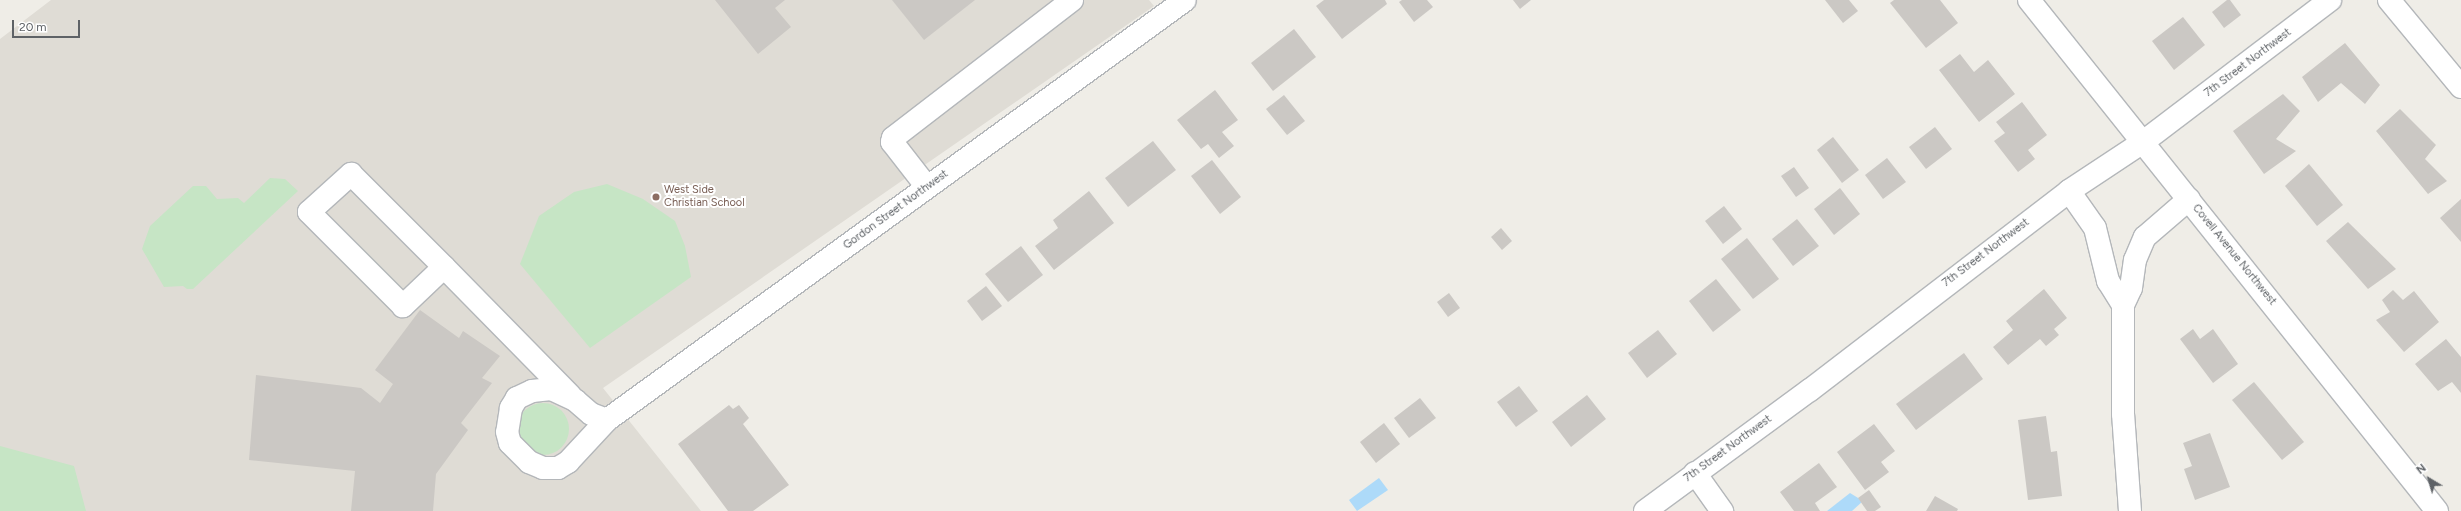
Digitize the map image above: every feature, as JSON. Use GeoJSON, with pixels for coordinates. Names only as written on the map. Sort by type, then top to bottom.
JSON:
{"type":"FeatureCollection","features":[{"type":"Feature","properties":{"kind":"street"},"geometry":{"type":"LineString","coordinates":[[927,187],[896,147],[893,138],[1072,0]]}},
{"type":"Feature","properties":{"kind":"street","name":"Covell Avenue Northwest"},"geometry":{"type":"LineString","coordinates":[[2029,0],[2437,511]]}},
{"type":"Feature","properties":{"kind":"street","name":"7th Street Northwest"},"geometry":{"type":"LineString","coordinates":[[1645,511],[1810,390],[1902,317],[2069,191],[2143,142],[2330,0]]}},
{"type":"Feature","properties":{"kind":"street"},"geometry":{"type":"LineString","coordinates":[[2390,0],[2461,87]]}},
{"type":"Feature","properties":{"kind":"street","name":"Gordon Street Northwest"},"geometry":{"type":"LineString","coordinates":[[607,420],[927,187],[1176,2]]}},
{"type":"Feature","properties":{"kind":"street"},"geometry":{"type":"LineString","coordinates":[[444,267],[403,306],[309,212],[351,174],[444,267],[575,400],[591,414],[607,420],[568,462],[558,468],[543,468],[529,462],[510,444],[507,432],[508,419],[518,398],[532,391],[551,389],[575,400]]}},
{"type":"Feature","properties":{"kind":"street"},"geometry":{"type":"LineString","coordinates":[[2069,191],[2095,228],[2108,281],[2124,305]]}},
{"type":"Feature","properties":{"kind":"street"},"geometry":{"type":"LineString","coordinates":[[2130,511],[2123,414],[2124,305],[2131,288],[2135,260],[2145,237],[2189,199]]}},
{"type":"Feature","properties":{"kind":"street"},"geometry":{"type":"LineString","coordinates":[[1695,473],[1722,511]]}},
{"type":"Feature","properties":{"kind":"shaded area"},"geometry":{"type":"Polygon","coordinates":[[[51,0],[1149,0],[1154,6],[603,388],[701,511],[0,511],[0,39],[51,0]]]}},
{"type":"Feature","properties":{"kind":"green space"},"geometry":{"type":"Polygon","coordinates":[[[270,178],[285,179],[298,191],[193,289],[187,289],[183,286],[164,287],[142,249],[150,226],[193,186],[206,186],[217,199],[238,198],[244,203],[270,178]]]}},
{"type":"Feature","properties":{"kind":"green space"},"geometry":{"type":"Polygon","coordinates":[[[607,184],[643,199],[675,221],[685,246],[691,277],[590,348],[520,264],[539,216],[574,192],[607,184]]]}},
{"type":"Feature","properties":{"kind":"green space"},"geometry":{"type":"Polygon","coordinates":[[[538,403],[548,403],[562,410],[569,424],[569,434],[562,448],[548,455],[538,455],[528,451],[521,444],[517,434],[517,424],[521,414],[528,407],[538,403]]]}},
{"type":"Feature","properties":{"kind":"green space"},"geometry":{"type":"Polygon","coordinates":[[[0,446],[74,466],[86,511],[0,511],[0,446]]]}},
{"type":"Feature","properties":{"kind":"water"},"geometry":{"type":"Polygon","coordinates":[[[1379,478],[1388,490],[1357,511],[1349,500],[1379,478]]]}},
{"type":"Feature","properties":{"kind":"water"},"geometry":{"type":"Polygon","coordinates":[[[1850,493],[1863,501],[1852,511],[1827,511],[1850,493]]]}},
{"type":"Feature","properties":{"kind":"building"},"geometry":{"type":"Polygon","coordinates":[[[715,0],[785,0],[775,8],[791,27],[758,54],[715,0]]]}},
{"type":"Feature","properties":{"kind":"building"},"geometry":{"type":"Polygon","coordinates":[[[892,0],[975,0],[924,40],[892,0]]]}},
{"type":"Feature","properties":{"kind":"building"},"geometry":{"type":"Polygon","coordinates":[[[1324,0],[1385,0],[1387,4],[1342,39],[1316,6],[1324,0]]]}},
{"type":"Feature","properties":{"kind":"building"},"geometry":{"type":"Polygon","coordinates":[[[1402,0],[1427,0],[1433,7],[1414,22],[1399,2],[1402,0]]]}},
{"type":"Feature","properties":{"kind":"building"},"geometry":{"type":"Polygon","coordinates":[[[1513,0],[1531,0],[1520,9],[1513,0]]]}},
{"type":"Feature","properties":{"kind":"building"},"geometry":{"type":"Polygon","coordinates":[[[1825,0],[1849,0],[1858,11],[1843,23],[1825,0]]]}},
{"type":"Feature","properties":{"kind":"building"},"geometry":{"type":"Polygon","coordinates":[[[1894,0],[1940,0],[1958,23],[1926,48],[1890,3],[1894,0]]]}},
{"type":"Feature","properties":{"kind":"building"},"geometry":{"type":"Polygon","coordinates":[[[2227,0],[2230,0],[2241,15],[2224,28],[2212,12],[2227,0]]]}},
{"type":"Feature","properties":{"kind":"building"},"geometry":{"type":"Polygon","coordinates":[[[2183,17],[2205,45],[2174,70],[2152,41],[2183,17]]]}},
{"type":"Feature","properties":{"kind":"building"},"geometry":{"type":"Polygon","coordinates":[[[1294,29],[1316,57],[1273,91],[1251,63],[1294,29]]]}},
{"type":"Feature","properties":{"kind":"building"},"geometry":{"type":"Polygon","coordinates":[[[2345,43],[2380,85],[2365,104],[2341,83],[2318,102],[2302,77],[2345,43]]]}},
{"type":"Feature","properties":{"kind":"building"},"geometry":{"type":"Polygon","coordinates":[[[1960,54],[1974,72],[1988,60],[2015,94],[1979,122],[1939,70],[1960,54]]]}},
{"type":"Feature","properties":{"kind":"building"},"geometry":{"type":"Polygon","coordinates":[[[1215,90],[1238,120],[1222,132],[1234,146],[1219,158],[1208,144],[1201,149],[1177,120],[1215,90]]]}},
{"type":"Feature","properties":{"kind":"building"},"geometry":{"type":"Polygon","coordinates":[[[2283,94],[2300,111],[2276,139],[2296,151],[2264,174],[2233,131],[2283,94]]]}},
{"type":"Feature","properties":{"kind":"building"},"geometry":{"type":"Polygon","coordinates":[[[1284,95],[1305,121],[1287,135],[1266,109],[1284,95]]]}},
{"type":"Feature","properties":{"kind":"building"},"geometry":{"type":"Polygon","coordinates":[[[2022,102],[2047,135],[2028,150],[2035,159],[2018,172],[1994,141],[2005,133],[1996,122],[2022,102]]]}},
{"type":"Feature","properties":{"kind":"building"},"geometry":{"type":"Polygon","coordinates":[[[2400,109],[2436,145],[2425,159],[2447,181],[2428,194],[2376,131],[2400,109]]]}},
{"type":"Feature","properties":{"kind":"building"},"geometry":{"type":"Polygon","coordinates":[[[1935,127],[1952,149],[1926,169],[1909,147],[1935,127]]]}},
{"type":"Feature","properties":{"kind":"building"},"geometry":{"type":"Polygon","coordinates":[[[1833,137],[1859,170],[1842,183],[1817,150],[1833,137]]]}},
{"type":"Feature","properties":{"kind":"building"},"geometry":{"type":"Polygon","coordinates":[[[1153,141],[1176,170],[1128,207],[1105,178],[1153,141]]]}},
{"type":"Feature","properties":{"kind":"building"},"geometry":{"type":"Polygon","coordinates":[[[1887,158],[1906,182],[1883,199],[1865,175],[1887,158]]]}},
{"type":"Feature","properties":{"kind":"building"},"geometry":{"type":"Polygon","coordinates":[[[1212,160],[1241,197],[1220,214],[1191,176],[1212,160]]]}},
{"type":"Feature","properties":{"kind":"building"},"geometry":{"type":"Polygon","coordinates":[[[2309,164],[2343,205],[2317,226],[2285,186],[2309,164]]]}},
{"type":"Feature","properties":{"kind":"building"},"geometry":{"type":"Polygon","coordinates":[[[1794,167],[1809,188],[1796,197],[1781,176],[1794,167]]]}},
{"type":"Feature","properties":{"kind":"building"},"geometry":{"type":"Polygon","coordinates":[[[1840,188],[1860,214],[1834,235],[1814,209],[1840,188]]]}},
{"type":"Feature","properties":{"kind":"building"},"geometry":{"type":"Polygon","coordinates":[[[1089,191],[1114,223],[1054,270],[1035,246],[1058,228],[1053,220],[1089,191]]]}},
{"type":"Feature","properties":{"kind":"building"},"geometry":{"type":"Polygon","coordinates":[[[2461,199],[2461,242],[2440,218],[2461,199]]]}},
{"type":"Feature","properties":{"kind":"building"},"geometry":{"type":"Polygon","coordinates":[[[1724,206],[1742,229],[1723,244],[1705,221],[1724,206]]]}},
{"type":"Feature","properties":{"kind":"building"},"geometry":{"type":"Polygon","coordinates":[[[1797,219],[1819,246],[1793,266],[1772,239],[1797,219]]]}},
{"type":"Feature","properties":{"kind":"building"},"geometry":{"type":"Polygon","coordinates":[[[2348,222],[2396,269],[2368,289],[2326,241],[2348,222]]]}},
{"type":"Feature","properties":{"kind":"building"},"geometry":{"type":"Polygon","coordinates":[[[1501,228],[1512,241],[1502,250],[1491,237],[1501,228]]]}},
{"type":"Feature","properties":{"kind":"building"},"geometry":{"type":"Polygon","coordinates":[[[1747,238],[1779,279],[1753,299],[1721,259],[1747,238]]]}},
{"type":"Feature","properties":{"kind":"building"},"geometry":{"type":"Polygon","coordinates":[[[1021,246],[1043,275],[1008,302],[985,274],[1021,246]]]}},
{"type":"Feature","properties":{"kind":"building"},"geometry":{"type":"Polygon","coordinates":[[[1716,279],[1741,310],[1713,332],[1689,301],[1716,279]]]}},
{"type":"Feature","properties":{"kind":"building"},"geometry":{"type":"Polygon","coordinates":[[[986,286],[1002,306],[982,321],[967,301],[986,286]]]}},
{"type":"Feature","properties":{"kind":"building"},"geometry":{"type":"Polygon","coordinates":[[[2044,289],[2067,318],[2054,329],[2059,335],[2046,346],[2040,339],[2008,365],[1993,347],[2013,330],[2006,321],[2044,289]]]}},
{"type":"Feature","properties":{"kind":"building"},"geometry":{"type":"Polygon","coordinates":[[[2393,290],[2403,300],[2414,291],[2439,322],[2404,352],[2376,320],[2390,312],[2382,300],[2393,290]]]}},
{"type":"Feature","properties":{"kind":"building"},"geometry":{"type":"Polygon","coordinates":[[[1449,293],[1460,308],[1448,317],[1437,302],[1449,293]]]}},
{"type":"Feature","properties":{"kind":"building"},"geometry":{"type":"Polygon","coordinates":[[[420,310],[459,338],[463,331],[500,356],[482,378],[492,383],[461,423],[468,430],[436,474],[433,511],[351,511],[355,471],[249,460],[256,375],[361,388],[380,403],[393,384],[375,370],[420,310]]]}},
{"type":"Feature","properties":{"kind":"building"},"geometry":{"type":"Polygon","coordinates":[[[2193,329],[2200,339],[2213,329],[2238,364],[2213,383],[2180,339],[2193,329]]]}},
{"type":"Feature","properties":{"kind":"building"},"geometry":{"type":"Polygon","coordinates":[[[1658,330],[1677,354],[1647,378],[1628,353],[1658,330]]]}},
{"type":"Feature","properties":{"kind":"building"},"geometry":{"type":"Polygon","coordinates":[[[2446,339],[2461,357],[2461,393],[2452,382],[2438,391],[2415,364],[2446,339]]]}},
{"type":"Feature","properties":{"kind":"building"},"geometry":{"type":"Polygon","coordinates":[[[1964,353],[1983,379],[1916,430],[1896,404],[1964,353]]]}},
{"type":"Feature","properties":{"kind":"building"},"geometry":{"type":"Polygon","coordinates":[[[2254,382],[2304,442],[2282,460],[2232,400],[2254,382]]]}},
{"type":"Feature","properties":{"kind":"building"},"geometry":{"type":"Polygon","coordinates":[[[1519,386],[1538,411],[1516,427],[1497,402],[1519,386]]]}},
{"type":"Feature","properties":{"kind":"building"},"geometry":{"type":"Polygon","coordinates":[[[1587,395],[1606,419],[1571,447],[1552,422],[1587,395]]]}},
{"type":"Feature","properties":{"kind":"building"},"geometry":{"type":"Polygon","coordinates":[[[1420,398],[1436,418],[1409,438],[1394,418],[1420,398]]]}},
{"type":"Feature","properties":{"kind":"building"},"geometry":{"type":"Polygon","coordinates":[[[729,405],[733,409],[739,405],[749,418],[743,424],[789,485],[753,511],[728,511],[678,444],[729,405]]]}},
{"type":"Feature","properties":{"kind":"building"},"geometry":{"type":"Polygon","coordinates":[[[2046,416],[2051,452],[2057,451],[2062,496],[2028,500],[2018,420],[2046,416]]]}},
{"type":"Feature","properties":{"kind":"building"},"geometry":{"type":"Polygon","coordinates":[[[1384,423],[1400,444],[1376,463],[1360,442],[1384,423]]]}},
{"type":"Feature","properties":{"kind":"building"},"geometry":{"type":"Polygon","coordinates":[[[1874,424],[1895,451],[1881,462],[1889,472],[1865,490],[1837,452],[1874,424]]]}},
{"type":"Feature","properties":{"kind":"building"},"geometry":{"type":"Polygon","coordinates":[[[2210,433],[2230,487],[2195,500],[2184,469],[2192,466],[2183,443],[2210,433]]]}},
{"type":"Feature","properties":{"kind":"building"},"geometry":{"type":"Polygon","coordinates":[[[1819,463],[1837,487],[1815,503],[1820,511],[1794,511],[1780,492],[1819,463]]]}},
{"type":"Feature","properties":{"kind":"building"},"geometry":{"type":"Polygon","coordinates":[[[1869,490],[1881,507],[1875,511],[1867,511],[1858,498],[1869,490]]]}},
{"type":"Feature","properties":{"kind":"building"},"geometry":{"type":"Polygon","coordinates":[[[1935,496],[1958,509],[1957,511],[1926,511],[1935,496]]]}},
{"type":"Feature","properties":{"kind":"place","name":"West Side Christian School"},"geometry":{"type":"Point","coordinates":[656,197]}}]}
